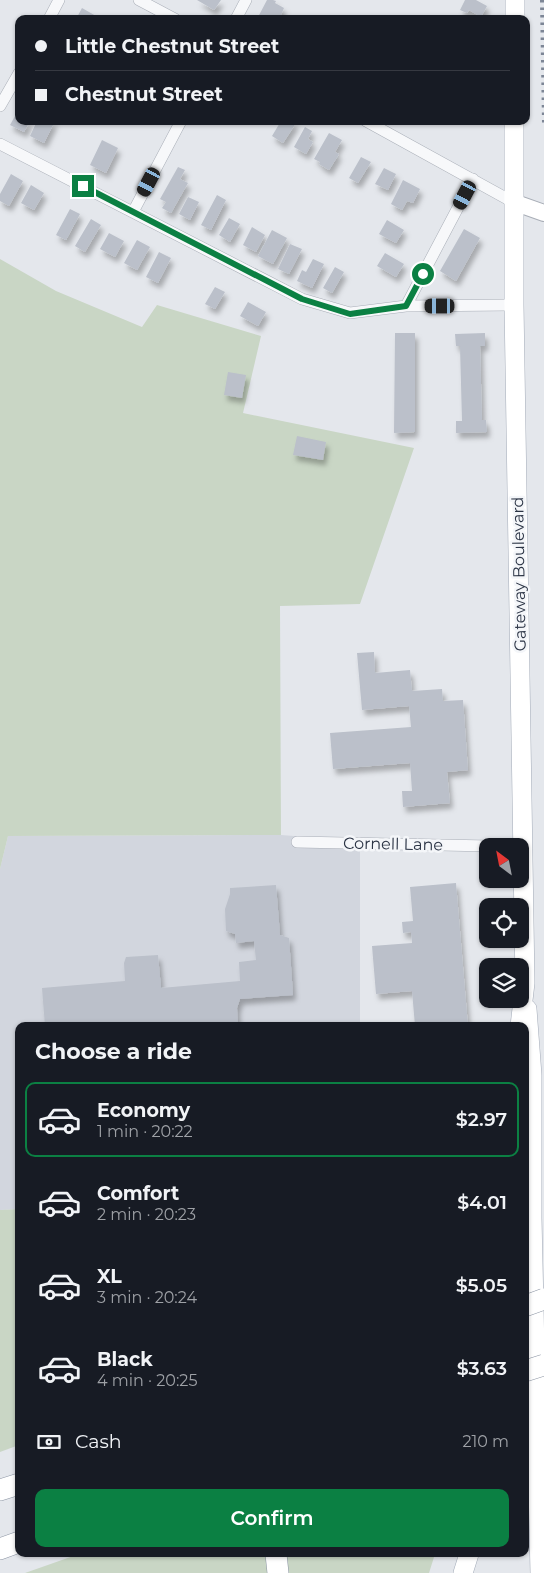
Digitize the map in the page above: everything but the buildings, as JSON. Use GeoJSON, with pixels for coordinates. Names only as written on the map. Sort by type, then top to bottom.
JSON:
{"type":"FeatureCollection","features":[{"type":"Feature","properties":{"kind":"highway"},"geometry":{"type":"LineString","coordinates":[[529,1305],[544,1299]]}},
{"type":"Feature","properties":{"kind":"highway"},"geometry":{"type":"LineString","coordinates":[[529,1370],[544,1365]]}},
{"type":"Feature","properties":{"kind":"highway"},"geometry":{"type":"LineString","coordinates":[[0,1489],[15,1484]]}},
{"type":"Feature","properties":{"kind":"highway"},"geometry":{"type":"LineString","coordinates":[[0,1549],[15,1543]]}},
{"type":"Feature","properties":{"kind":"highway"},"geometry":{"type":"LineString","coordinates":[[276,1557],[278,1573]]}},
{"type":"Feature","properties":{"kind":"main road"},"geometry":{"type":"LineString","coordinates":[[515,0],[515,15]]}},
{"type":"Feature","properties":{"kind":"main road","name":"Gateway Boulevard"},"geometry":{"type":"LineString","coordinates":[[514,125],[514,305],[522,838]]}},
{"type":"Feature","properties":{"kind":"main road","name":"Gateway Boulevard"},"geometry":{"type":"LineString","coordinates":[[523,888],[524,958]]}},
{"type":"Feature","properties":{"kind":"main road","name":"Gateway Boulevard"},"geometry":{"type":"LineString","coordinates":[[520,1022],[522,1008]]}},
{"type":"Feature","properties":{"kind":"main road"},"geometry":{"type":"LineString","coordinates":[[527,1008],[528,1022]]}},
{"type":"Feature","properties":{"kind":"main road"},"geometry":{"type":"LineString","coordinates":[[529,1036],[532,1075],[532,1218],[540,1573]]}},
{"type":"Feature","properties":{"kind":"main road"},"geometry":{"type":"LineString","coordinates":[[463,1573],[468,1557]]}},
{"type":"Feature","properties":{"kind":"street"},"geometry":{"type":"LineString","coordinates":[[51,15],[59,0]]}},
{"type":"Feature","properties":{"kind":"street"},"geometry":{"type":"LineString","coordinates":[[140,0],[168,15]]}},
{"type":"Feature","properties":{"kind":"street"},"geometry":{"type":"LineString","coordinates":[[238,15],[246,0]]}},
{"type":"Feature","properties":{"kind":"street"},"geometry":{"type":"LineString","coordinates":[[0,106],[15,80]]}},
{"type":"Feature","properties":{"kind":"street"},"geometry":{"type":"LineString","coordinates":[[133,212],[179,125]]}},
{"type":"Feature","properties":{"kind":"street"},"geometry":{"type":"LineString","coordinates":[[373,125],[513,202],[544,214]]}},
{"type":"Feature","properties":{"kind":"street"},"geometry":{"type":"LineString","coordinates":[[0,144],[302,299],[350,314],[406,306],[514,305]]}},
{"type":"Feature","properties":{"kind":"street"},"geometry":{"type":"LineString","coordinates":[[406,306],[473,179]]}},
{"type":"Feature","properties":{"kind":"street","name":"Cornell Lane"},"geometry":{"type":"LineString","coordinates":[[297,842],[479,846]]}},
{"type":"Feature","properties":{"kind":"shaded area"},"geometry":{"type":"Polygon","coordinates":[[[281,835],[360,841],[360,1022],[15,1022],[15,1209],[0,1210],[0,869],[8,836],[281,835]]]}},
{"type":"Feature","properties":{"kind":"green space"},"geometry":{"type":"Polygon","coordinates":[[[0,259],[56,291],[142,327],[157,305],[261,336],[243,413],[414,448],[360,604],[280,606],[281,835],[8,836],[0,869],[0,259]]]}},
{"type":"Feature","properties":{"kind":"green space"},"geometry":{"type":"Polygon","coordinates":[[[15,1209],[15,1446],[0,1452],[0,1210],[15,1209]]]}},
{"type":"Feature","properties":{"kind":"green space"},"geometry":{"type":"Polygon","coordinates":[[[70,1557],[434,1557],[429,1573],[25,1573],[70,1557]]]}},
{"type":"Feature","properties":{"kind":"railway"},"geometry":{"type":"LineString","coordinates":[[542,0],[544,123]]}},
{"type":"Feature","properties":{"kind":"route"},"geometry":{"type":"LineString","coordinates":[[83,186],[302,299],[350,314],[406,306],[423,274]]}}]}
